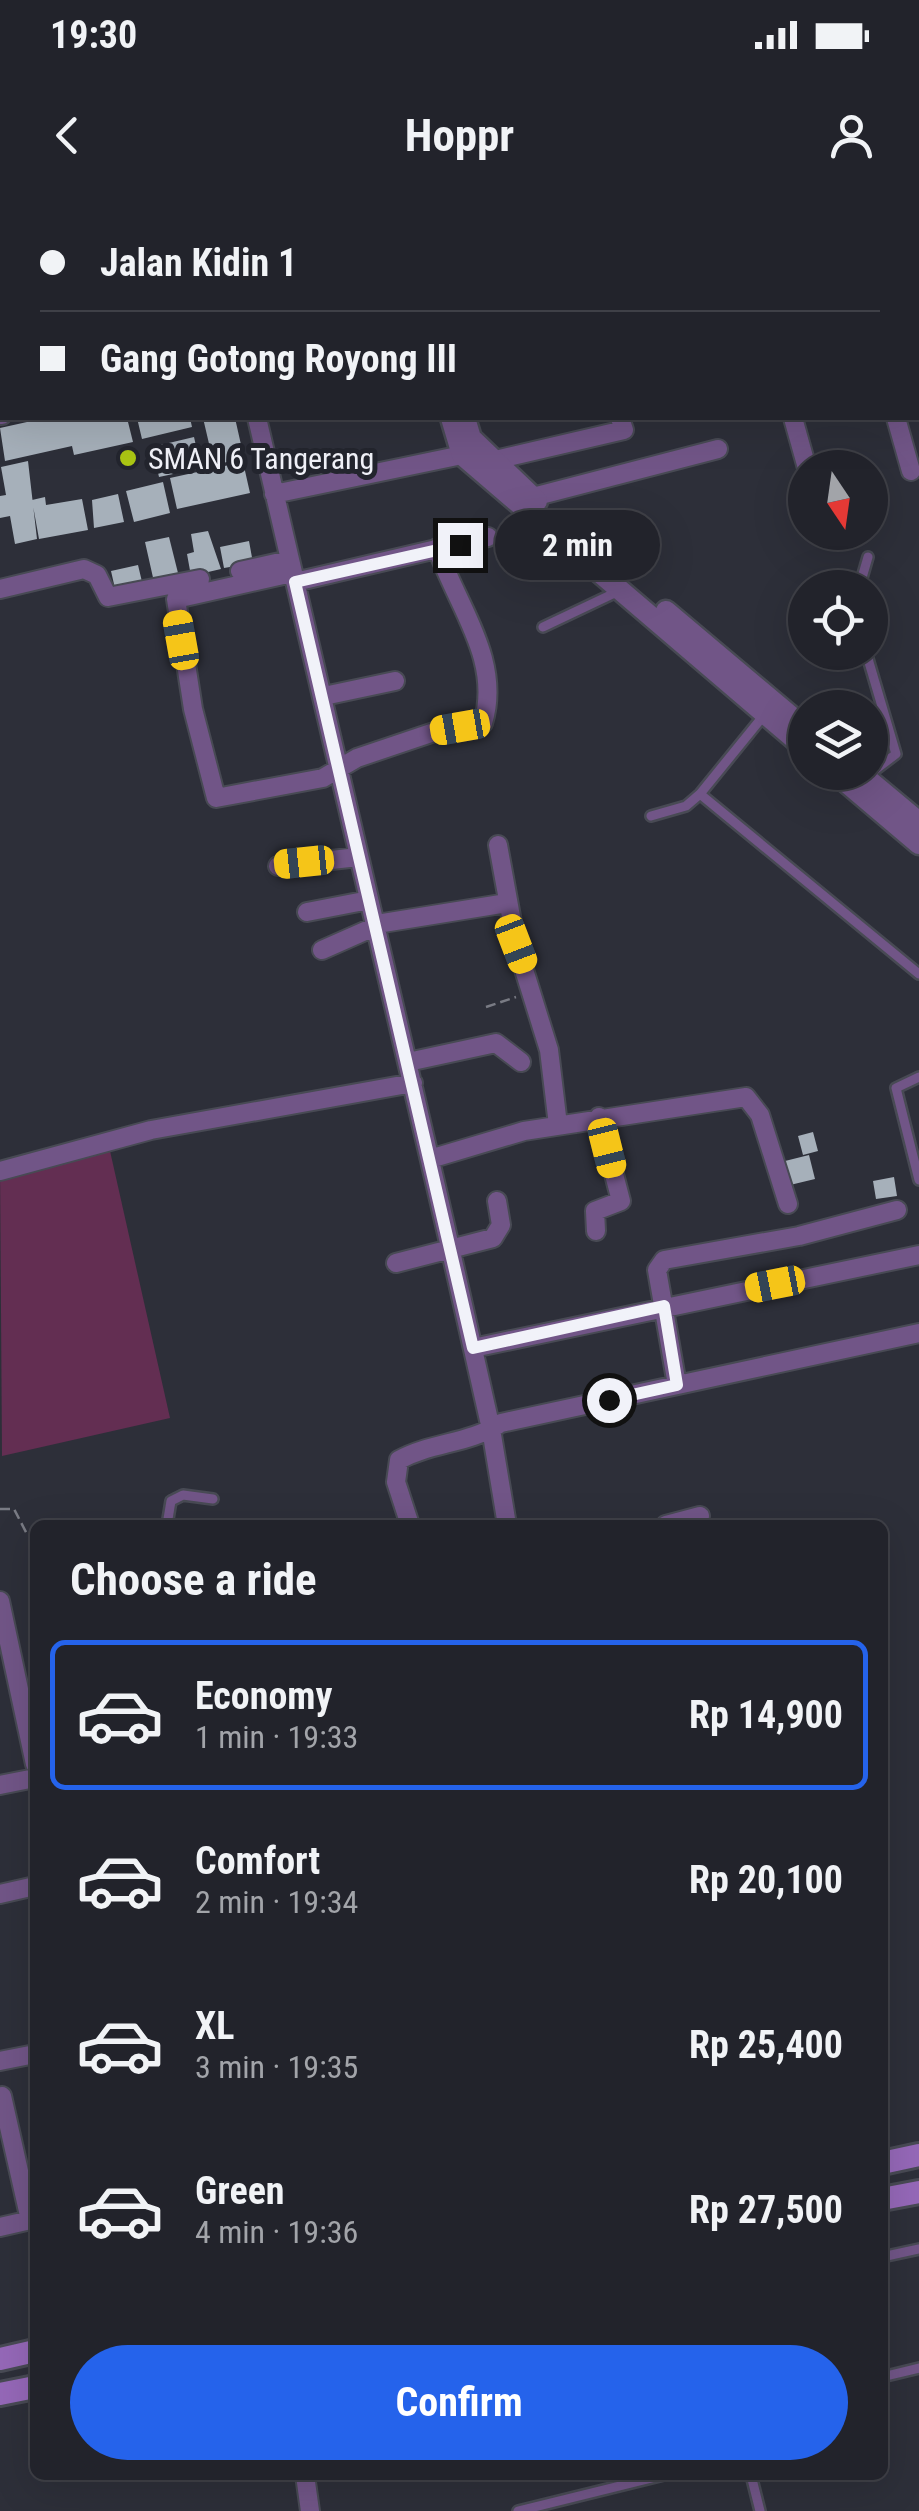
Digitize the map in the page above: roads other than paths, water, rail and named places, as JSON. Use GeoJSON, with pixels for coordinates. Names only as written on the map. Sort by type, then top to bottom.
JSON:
{"type":"FeatureCollection","features":[{"type":"Feature","properties":{"kind":"main road"},"geometry":{"type":"LineString","coordinates":[[888,2162],[919,2155]]}},
{"type":"Feature","properties":{"kind":"main road"},"geometry":{"type":"LineString","coordinates":[[888,2199],[919,2192]]}},
{"type":"Feature","properties":{"kind":"main road"},"geometry":{"type":"LineString","coordinates":[[0,2359],[30,2352]]}},
{"type":"Feature","properties":{"kind":"main road"},"geometry":{"type":"LineString","coordinates":[[0,2394],[30,2388]]}},
{"type":"Feature","properties":{"kind":"street"},"geometry":{"type":"LineString","coordinates":[[257,420],[492,1429],[507,1520]]}},
{"type":"Feature","properties":{"kind":"street"},"geometry":{"type":"LineString","coordinates":[[452,420],[462,455],[788,714]]}},
{"type":"Feature","properties":{"kind":"street"},"geometry":{"type":"LineString","coordinates":[[466,420],[471,438],[491,461],[532,497],[620,590],[788,734]]}},
{"type":"Feature","properties":{"kind":"street"},"geometry":{"type":"LineString","coordinates":[[491,461],[624,430],[621,420]]}},
{"type":"Feature","properties":{"kind":"street"},"geometry":{"type":"LineString","coordinates":[[794,420],[802,450]]}},
{"type":"Feature","properties":{"kind":"street"},"geometry":{"type":"LineString","coordinates":[[897,420],[912,472]]}},
{"type":"Feature","properties":{"kind":"street"},"geometry":{"type":"LineString","coordinates":[[532,497],[718,449]]}},
{"type":"Feature","properties":{"kind":"street"},"geometry":{"type":"LineString","coordinates":[[274,494],[462,455]]}},
{"type":"Feature","properties":{"kind":"street"},"geometry":{"type":"LineString","coordinates":[[0,590],[84,569],[97,575],[108,597],[120,597],[292,572],[488,537]]}},
{"type":"Feature","properties":{"kind":"street"},"geometry":{"type":"LineString","coordinates":[[292,572],[176,599],[193,709],[214,797],[323,778],[356,758],[437,731],[483,723],[490,702],[485,654],[452,592],[437,548]]}},
{"type":"Feature","properties":{"kind":"street"},"geometry":{"type":"LineString","coordinates":[[324,696],[395,681]]}},
{"type":"Feature","properties":{"kind":"street"},"geometry":{"type":"LineString","coordinates":[[861,790],[916,827]]}},
{"type":"Feature","properties":{"kind":"street"},"geometry":{"type":"LineString","coordinates":[[878,790],[916,827]]}},
{"type":"Feature","properties":{"kind":"street"},"geometry":{"type":"LineString","coordinates":[[498,845],[507,903],[550,1050],[558,1125]]}},
{"type":"Feature","properties":{"kind":"street"},"geometry":{"type":"LineString","coordinates":[[278,866],[358,857]]}},
{"type":"Feature","properties":{"kind":"street"},"geometry":{"type":"LineString","coordinates":[[307,912],[369,900]]}},
{"type":"Feature","properties":{"kind":"street"},"geometry":{"type":"LineString","coordinates":[[322,950],[376,928],[437,912],[507,903]]}},
{"type":"Feature","properties":{"kind":"street"},"geometry":{"type":"LineString","coordinates":[[408,1062],[496,1043],[521,1062]]}},
{"type":"Feature","properties":{"kind":"street"},"geometry":{"type":"LineString","coordinates":[[0,1171],[152,1130],[413,1084]]}},
{"type":"Feature","properties":{"kind":"street"},"geometry":{"type":"LineString","coordinates":[[430,1159],[558,1125],[746,1097],[760,1115],[788,1204]]}},
{"type":"Feature","properties":{"kind":"street"},"geometry":{"type":"LineString","coordinates":[[596,1231],[595,1211],[621,1201],[599,1117]]}},
{"type":"Feature","properties":{"kind":"street"},"geometry":{"type":"LineString","coordinates":[[396,1263],[493,1238],[502,1225],[497,1201]]}},
{"type":"Feature","properties":{"kind":"street"},"geometry":{"type":"LineString","coordinates":[[677,1385],[657,1270],[664,1260],[800,1236],[897,1210]]}},
{"type":"Feature","properties":{"kind":"street"},"geometry":{"type":"LineString","coordinates":[[473,1348],[919,1255]]}},
{"type":"Feature","properties":{"kind":"street"},"geometry":{"type":"LineString","coordinates":[[408,1520],[396,1482],[399,1460],[420,1448],[480,1436],[501,1423],[919,1333]]}},
{"type":"Feature","properties":{"kind":"street"},"geometry":{"type":"LineString","coordinates":[[685,1520],[700,1516]]}},
{"type":"Feature","properties":{"kind":"street"},"geometry":{"type":"LineString","coordinates":[[0,1602],[7,1667],[30,1747]]}},
{"type":"Feature","properties":{"kind":"street"},"geometry":{"type":"LineString","coordinates":[[0,1786],[30,1779]]}},
{"type":"Feature","properties":{"kind":"street"},"geometry":{"type":"LineString","coordinates":[[0,1894],[30,1887]]}},
{"type":"Feature","properties":{"kind":"street"},"geometry":{"type":"LineString","coordinates":[[0,2061],[30,2055]]}},
{"type":"Feature","properties":{"kind":"street"},"geometry":{"type":"LineString","coordinates":[[2,2096],[3,2119],[30,2212]]}},
{"type":"Feature","properties":{"kind":"street"},"geometry":{"type":"LineString","coordinates":[[0,2227],[30,2220]]}},
{"type":"Feature","properties":{"kind":"street"},"geometry":{"type":"LineString","coordinates":[[306,2480],[310,2511]]}},
{"type":"Feature","properties":{"kind":"lane"},"geometry":{"type":"LineString","coordinates":[[864,570],[868,558]]}},
{"type":"Feature","properties":{"kind":"lane"},"geometry":{"type":"LineString","coordinates":[[543,628],[620,590]]}},
{"type":"Feature","properties":{"kind":"lane"},"geometry":{"type":"LineString","coordinates":[[651,816],[686,806],[700,794],[765,715]]}},
{"type":"Feature","properties":{"kind":"lane"},"geometry":{"type":"LineString","coordinates":[[888,727],[896,754],[888,759]]}},
{"type":"Feature","properties":{"kind":"lane"},"geometry":{"type":"LineString","coordinates":[[700,794],[919,974]]}},
{"type":"Feature","properties":{"kind":"lane"},"geometry":{"type":"LineString","coordinates":[[919,1077],[896,1088],[919,1180]]}},
{"type":"Feature","properties":{"kind":"lane"},"geometry":{"type":"LineString","coordinates":[[168,1520],[171,1501],[183,1495],[213,1499]]}},
{"type":"Feature","properties":{"kind":"lane"},"geometry":{"type":"LineString","coordinates":[[888,2256],[919,2248]]}},
{"type":"Feature","properties":{"kind":"lane"},"geometry":{"type":"LineString","coordinates":[[888,2376],[919,2368]]}},
{"type":"Feature","properties":{"kind":"lane"},"geometry":{"type":"LineString","coordinates":[[518,2511],[644,2480]]}},
{"type":"Feature","properties":{"kind":"lane"},"geometry":{"type":"LineString","coordinates":[[752,2480],[760,2511]]}},
{"type":"Feature","properties":{"kind":"place","name":"SMAN 6 Tangerang"},"geometry":{"type":"Point","coordinates":[128,458]}}]}
